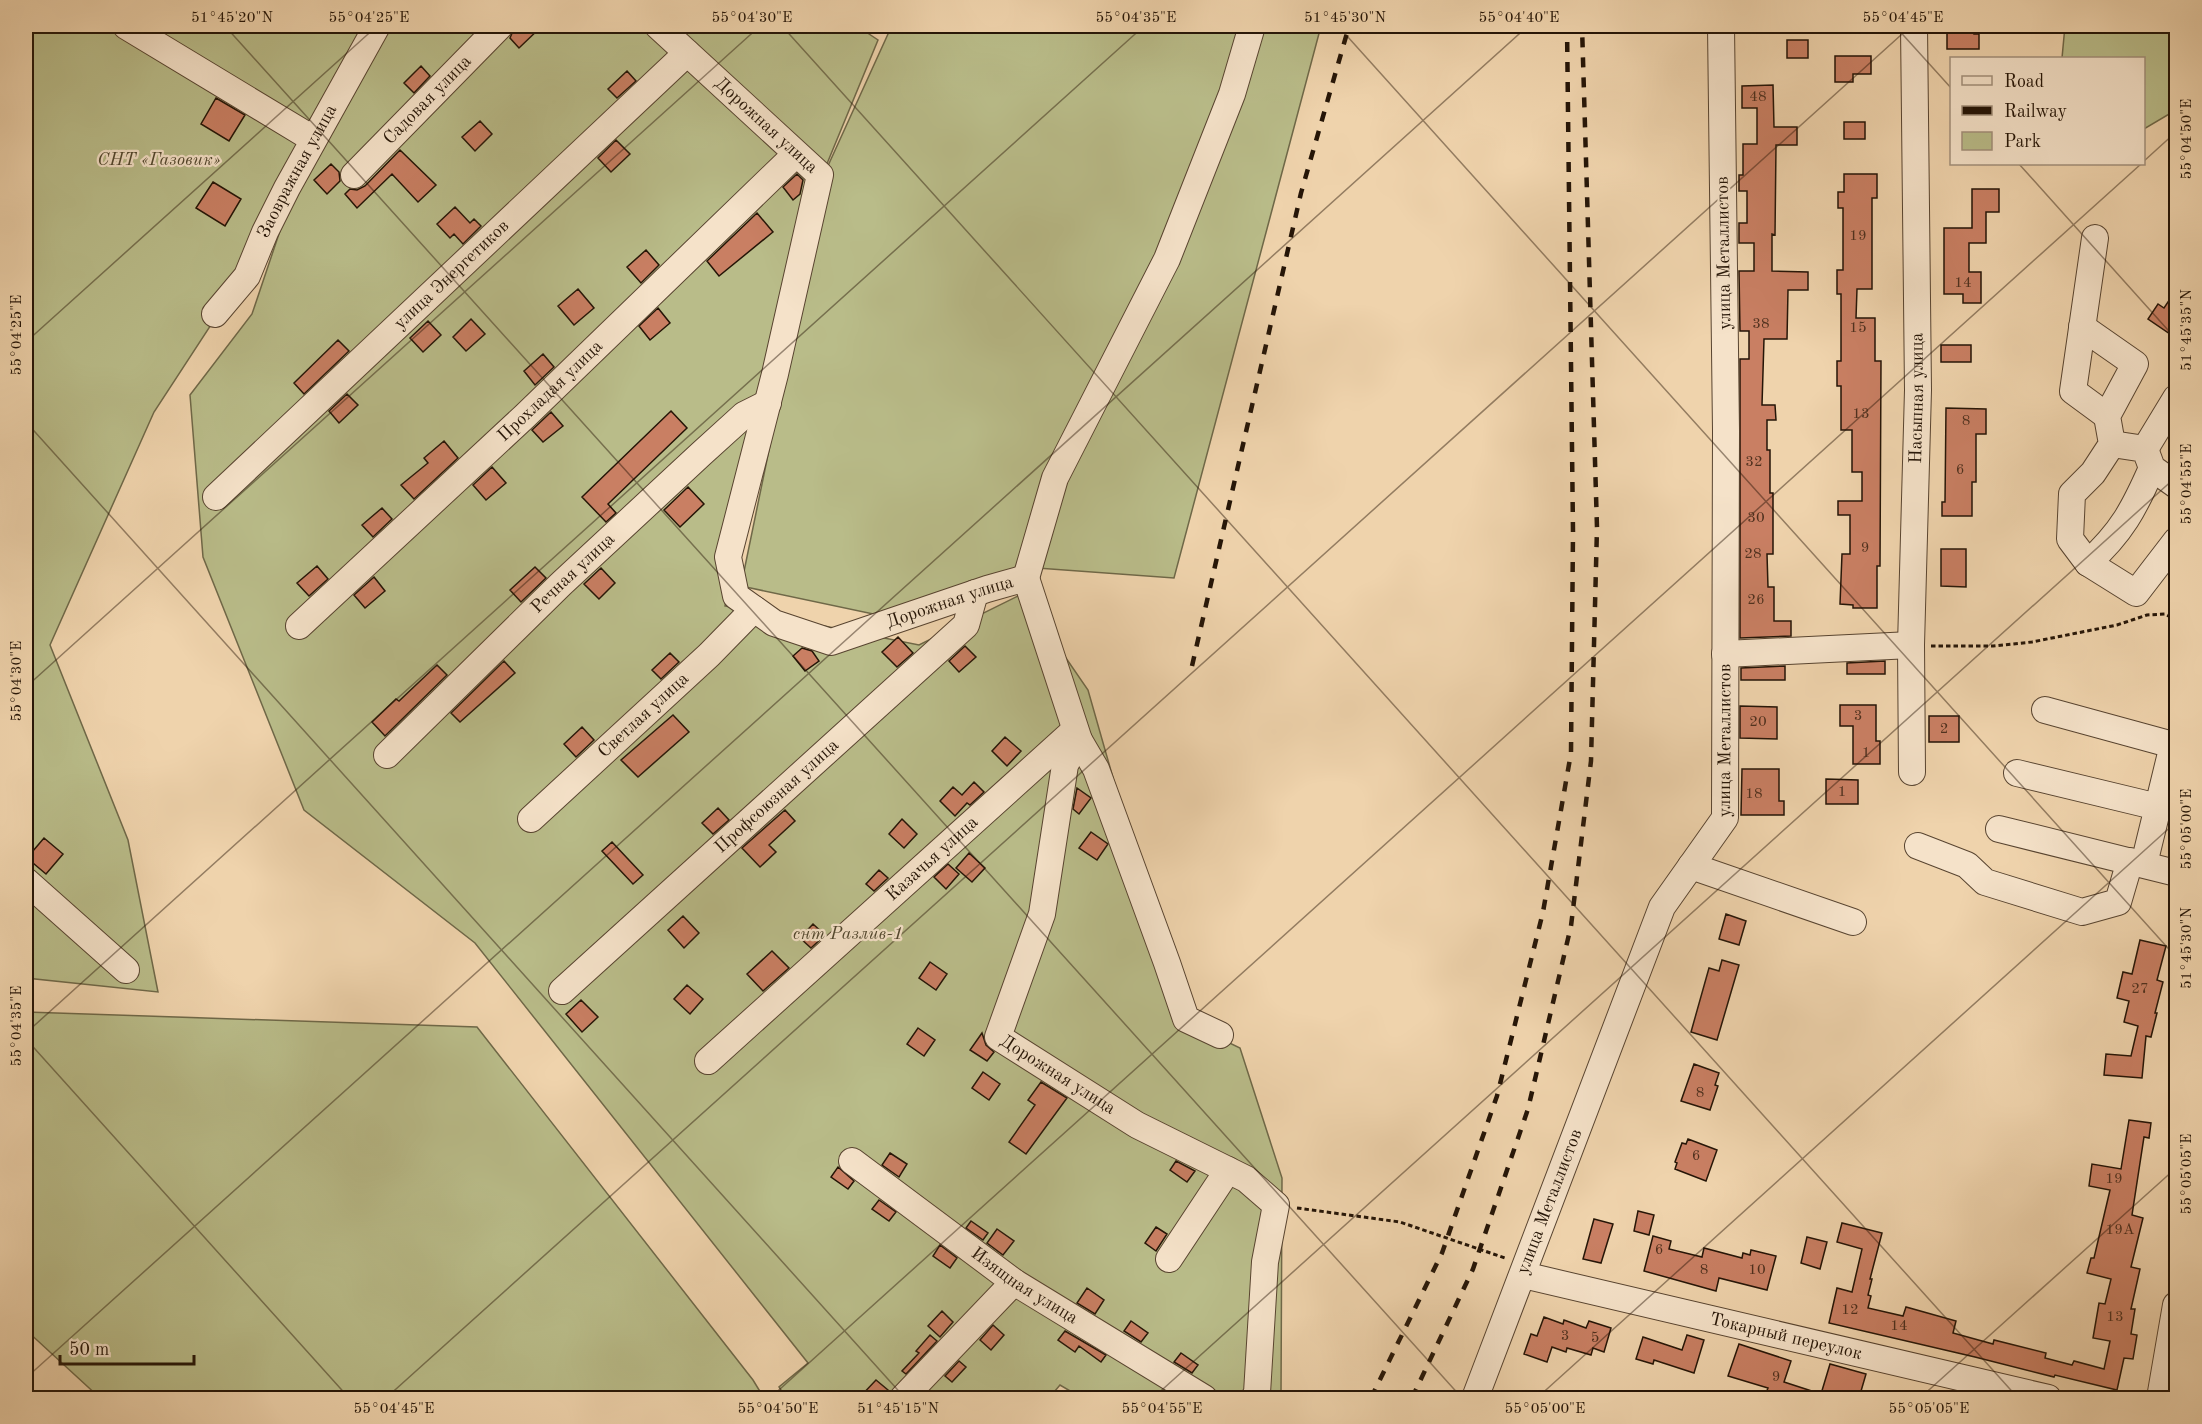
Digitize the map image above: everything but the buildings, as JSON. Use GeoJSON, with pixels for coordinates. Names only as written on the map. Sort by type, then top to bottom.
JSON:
{"type":"FeatureCollection","features":[{"type":"Feature","properties":{"kind":"street"},"geometry":{"type":"LineString","coordinates":[[126,26],[313,139]]}},
{"type":"Feature","properties":{"kind":"street","name":"Заовражная улица"},"geometry":{"type":"LineString","coordinates":[[214,314],[247,276],[265,232],[313,139],[377,26]]}},
{"type":"Feature","properties":{"kind":"street","name":"Садовая улица"},"geometry":{"type":"LineString","coordinates":[[354,175],[501,26]]}},
{"type":"Feature","properties":{"kind":"street","name":"Дорожная улица"},"geometry":{"type":"LineString","coordinates":[[658,26],[820,175],[768,403],[728,557],[736,596],[774,623],[831,642],[1026,578],[1077,735],[1065,765],[1042,914],[998,1037],[1137,1125],[1246,1179],[1276,1205]]}},
{"type":"Feature","properties":{"kind":"street"},"geometry":{"type":"LineString","coordinates":[[1026,578],[1055,478],[1167,259],[1232,94],[1252,26]]}},
{"type":"Feature","properties":{"kind":"street","name":"улица Металлистов"},"geometry":{"type":"LineString","coordinates":[[1475,1398],[1662,907],[1725,818],[1726,431],[1721,26]]}},
{"type":"Feature","properties":{"kind":"street","name":"Насыпная улица"},"geometry":{"type":"LineString","coordinates":[[1912,772],[1911,645],[1918,390],[1914,26]]}},
{"type":"Feature","properties":{"kind":"street","name":"улица Энергетиков"},"geometry":{"type":"LineString","coordinates":[[216,497],[687,53]]}},
{"type":"Feature","properties":{"kind":"street","name":"Прохладая улица"},"geometry":{"type":"LineString","coordinates":[[299,626],[525,416],[796,154]]}},
{"type":"Feature","properties":{"kind":"street"},"geometry":{"type":"LineString","coordinates":[[2095,238],[2073,391],[2107,416]]}},
{"type":"Feature","properties":{"kind":"street"},"geometry":{"type":"LineString","coordinates":[[2082,327],[2135,364],[2107,416],[2112,444],[2093,472],[2072,494],[2070,539],[2088,563],[2136,593],[2176,542]]}},
{"type":"Feature","properties":{"kind":"street"},"geometry":{"type":"LineString","coordinates":[[2088,563],[2108,545],[2134,508],[2160,424],[2176,398]]}},
{"type":"Feature","properties":{"kind":"street","name":"Речная улица"},"geometry":{"type":"LineString","coordinates":[[387,754],[561,584],[684,470],[744,415],[768,403]]}},
{"type":"Feature","properties":{"kind":"street"},"geometry":{"type":"LineString","coordinates":[[2112,444],[2148,459],[2176,485]]}},
{"type":"Feature","properties":{"kind":"street","name":"Профсоюзная улица"},"geometry":{"type":"LineString","coordinates":[[562,991],[966,626],[975,593]]}},
{"type":"Feature","properties":{"kind":"street","name":"Светлая улица"},"geometry":{"type":"LineString","coordinates":[[531,819],[709,655],[754,609]]}},
{"type":"Feature","properties":{"kind":"street"},"geometry":{"type":"LineString","coordinates":[[1725,654],[1911,645]]}},
{"type":"Feature","properties":{"kind":"street"},"geometry":{"type":"LineString","coordinates":[[1918,846],[1967,865],[1985,882],[2082,912],[2118,902],[2137,863],[2158,807],[2173,745],[2044,710]]}},
{"type":"Feature","properties":{"kind":"street"},"geometry":{"type":"LineString","coordinates":[[1077,735],[1096,769],[1167,963],[1185,1019],[1220,1035]]}},
{"type":"Feature","properties":{"kind":"street","name":"Казачья улица"},"geometry":{"type":"LineString","coordinates":[[708,1061],[1077,735]]}},
{"type":"Feature","properties":{"kind":"street"},"geometry":{"type":"LineString","coordinates":[[2017,773],[2158,807]]}},
{"type":"Feature","properties":{"kind":"street"},"geometry":{"type":"LineString","coordinates":[[1999,829],[2176,873]]}},
{"type":"Feature","properties":{"kind":"street"},"geometry":{"type":"LineString","coordinates":[[1691,866],[1853,922]]}},
{"type":"Feature","properties":{"kind":"street"},"geometry":{"type":"LineString","coordinates":[[26,881],[126,970]]}},
{"type":"Feature","properties":{"kind":"street","name":"Изящная улица"},"geometry":{"type":"LineString","coordinates":[[852,1161],[1014,1281],[1204,1398]]}},
{"type":"Feature","properties":{"kind":"street"},"geometry":{"type":"LineString","coordinates":[[1169,1259],[1227,1170]]}},
{"type":"Feature","properties":{"kind":"street"},"geometry":{"type":"LineString","coordinates":[[1254,1398],[1257,1393],[1265,1262],[1276,1205]]}},
{"type":"Feature","properties":{"kind":"street","name":"Токарный переулок"},"geometry":{"type":"LineString","coordinates":[[1525,1270],[2048,1398]]}},
{"type":"Feature","properties":{"kind":"street"},"geometry":{"type":"LineString","coordinates":[[903,1398],[1014,1281]]}},
{"type":"Feature","properties":{"kind":"street"},"geometry":{"type":"LineString","coordinates":[[2160,1398],[2176,1305]]}},
{"type":"Feature","properties":{"kind":"path"},"geometry":{"type":"LineString","coordinates":[[1911,645],[1993,646],[2032,642],[2117,625],[2147,615],[2165,614],[2176,620]]}},
{"type":"Feature","properties":{"kind":"path"},"geometry":{"type":"LineString","coordinates":[[1276,1205],[1400,1222],[1525,1270]]}},
{"type":"Feature","properties":{"kind":"green space","name":"снт Разлив-1"},"geometry":{"type":"Polygon","coordinates":[[[26,26],[857,26],[878,40],[824,171],[725,606],[919,645],[1022,594],[1088,690],[1182,1020],[1240,1048],[1282,1178],[1281,1396],[1279,1398],[1082,1398],[1060,1385],[1049,1398],[786,1398],[779,1387],[808,1363],[475,943],[304,810],[203,557],[190,395],[252,314],[288,207],[154,412],[50,645],[128,840],[158,992],[26,978],[26,26]]]}},
{"type":"Feature","properties":{"kind":"green space"},"geometry":{"type":"Polygon","coordinates":[[[877,26],[1321,26],[1174,578],[1037,568],[878,615],[741,586],[827,168],[888,34],[877,26]]]}},
{"type":"Feature","properties":{"kind":"green space"},"geometry":{"type":"Polygon","coordinates":[[[2065,26],[2176,26],[2176,110],[2145,128],[2145,57],[2062,57],[2065,26]]]}},
{"type":"Feature","properties":{"kind":"green space"},"geometry":{"type":"Polygon","coordinates":[[[26,1012],[477,1027],[753,1380],[764,1398],[100,1398],[26,1330],[26,1012]]]}},
{"type":"Feature","properties":{"kind":"railway"},"geometry":{"type":"LineString","coordinates":[[1192,666],[1301,193],[1349,26]]}},
{"type":"Feature","properties":{"kind":"railway"},"geometry":{"type":"LineString","coordinates":[[1371,1398],[1442,1253],[1497,1096],[1543,912],[1571,753],[1573,532],[1567,26]]}},
{"type":"Feature","properties":{"kind":"railway"},"geometry":{"type":"LineString","coordinates":[[1412,1398],[1473,1269],[1528,1109],[1571,926],[1591,761],[1597,528],[1582,26]]}},
{"type":"Feature","properties":{"kind":"park label","name":"СНТ «Газовик»"},"geometry":{"type":"Point","coordinates":[159,160]}}]}
